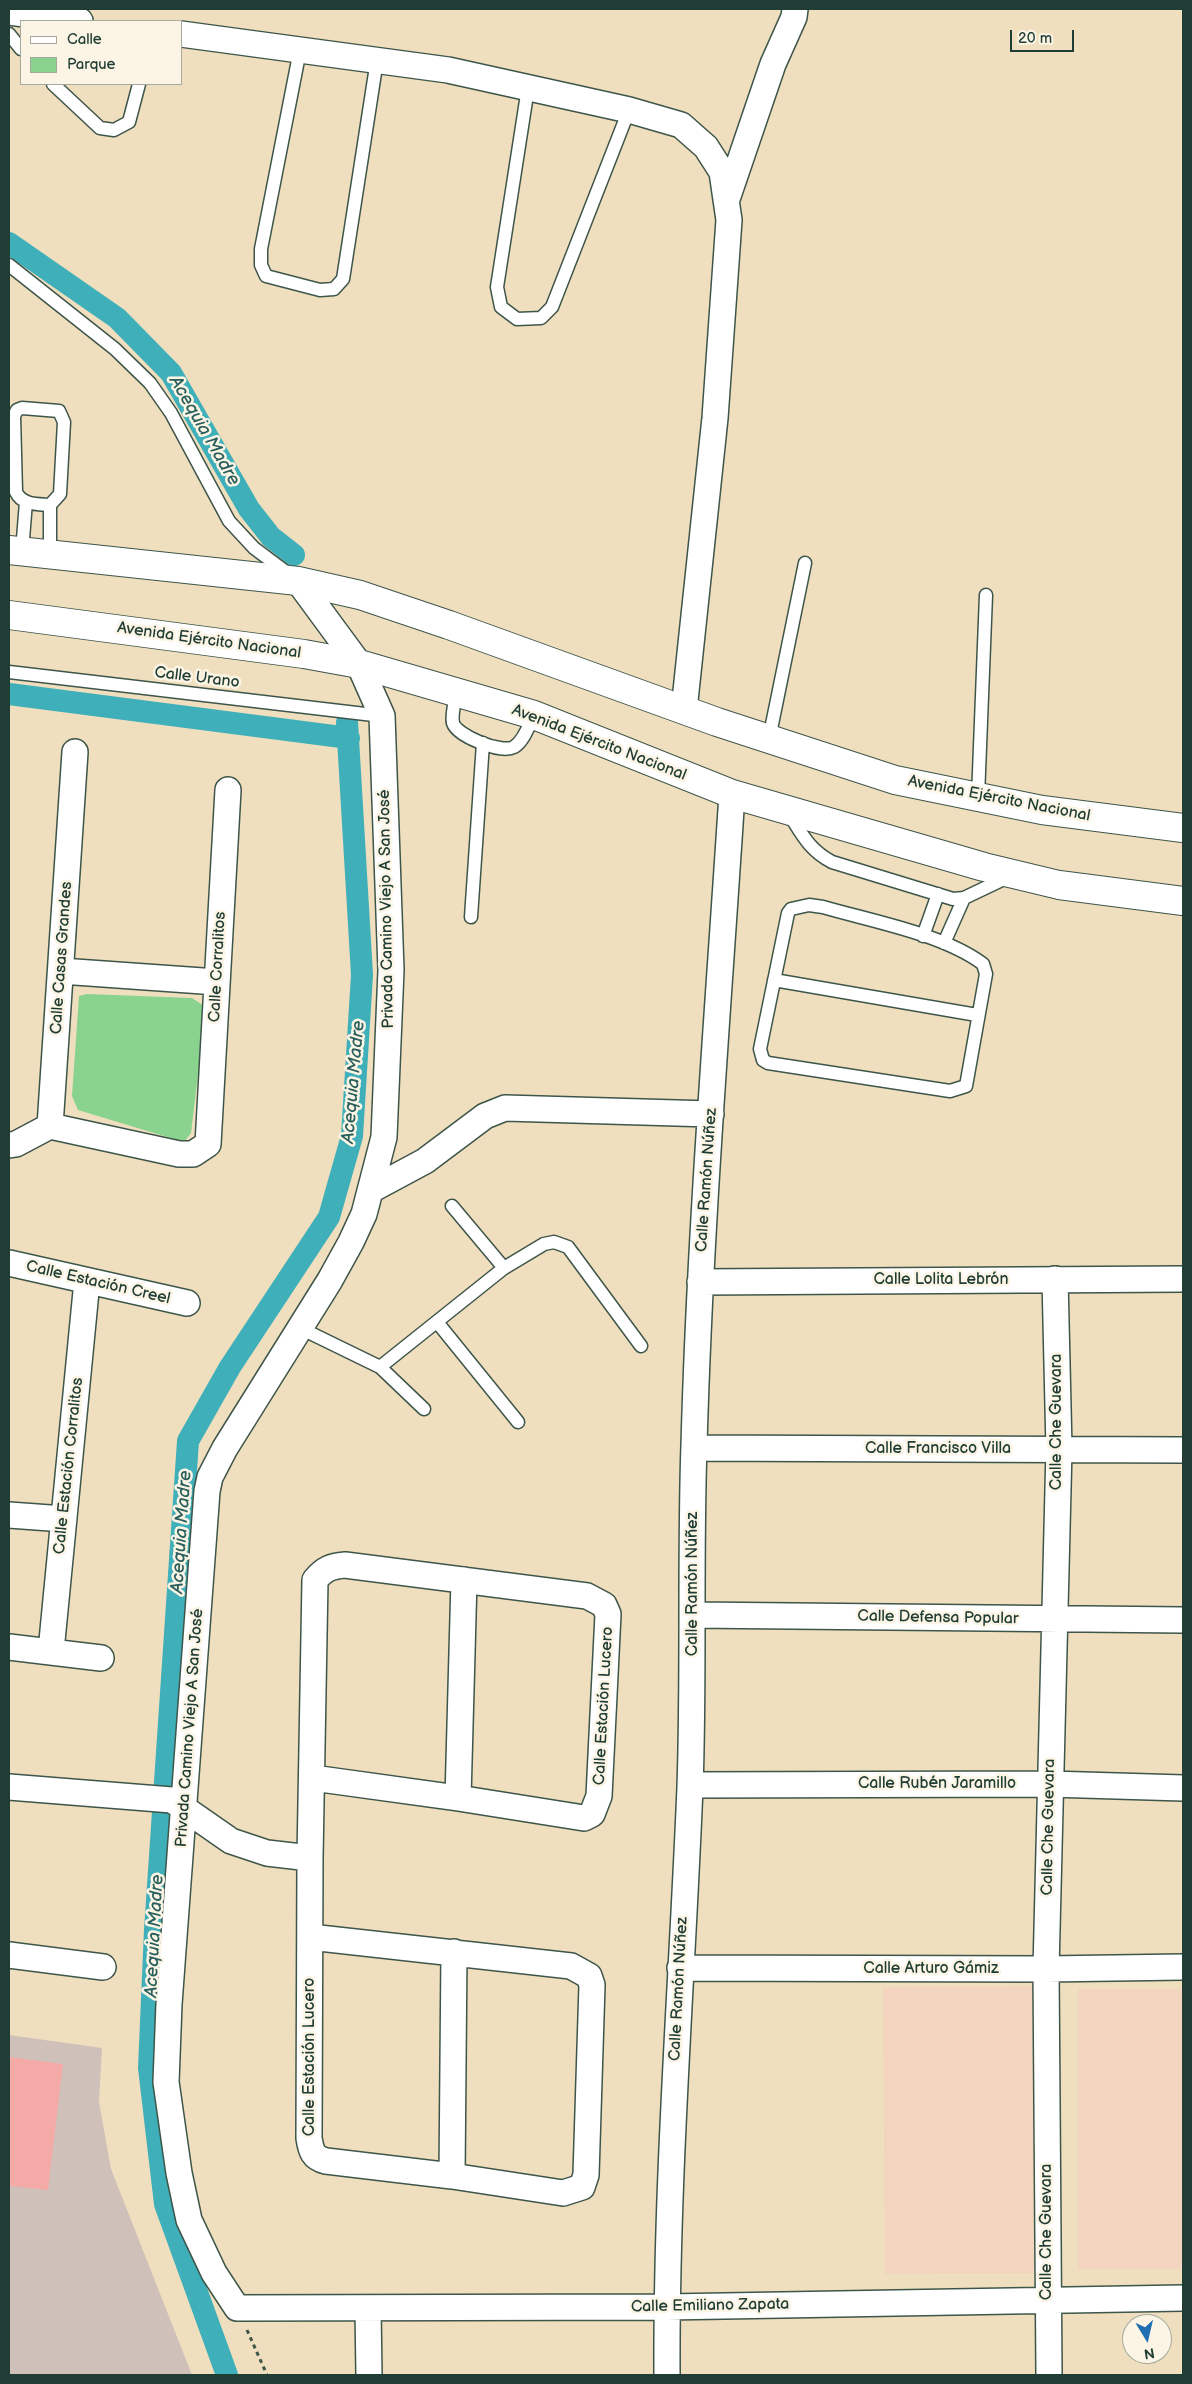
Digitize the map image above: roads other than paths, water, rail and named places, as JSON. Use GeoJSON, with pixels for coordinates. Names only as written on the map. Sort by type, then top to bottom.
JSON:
{"type":"FeatureCollection","features":[{"type":"Feature","properties":{"kind":"main road","name":"Avenida Ejército Nacional"},"geometry":{"type":"LineString","coordinates":[[15,551],[298,580],[360,595],[684,710],[895,780],[1042,810],[1183,828]]}},
{"type":"Feature","properties":{"kind":"main road","name":"Avenida Ejército Nacional"},"geometry":{"type":"LineString","coordinates":[[9,614],[304,654],[359,664],[534,715],[732,794],[1013,874],[1059,885],[1183,901]]}},
{"type":"Feature","properties":{"kind":"street"},"geometry":{"type":"LineString","coordinates":[[726,201],[773,64],[794,17],[795,9]]}},
{"type":"Feature","properties":{"kind":"street"},"geometry":{"type":"LineString","coordinates":[[9,12],[72,20]]}},
{"type":"Feature","properties":{"kind":"street"},"geometry":{"type":"LineString","coordinates":[[182,34],[448,70],[629,110],[681,125],[706,147],[722,172],[729,220],[715,418],[684,710]]}},
{"type":"Feature","properties":{"kind":"street","name":"Privada Camino Viejo A San José"},"geometry":{"type":"LineString","coordinates":[[237,2308],[214,2273],[189,2220],[178,2173],[166,2082],[169,2004],[168,1802],[210,1477],[234,1434],[351,1242],[364,1214],[384,1137],[392,970],[382,716],[359,664],[298,580]]}},
{"type":"Feature","properties":{"kind":"street","name":"Calle Casas Grandes"},"geometry":{"type":"LineString","coordinates":[[50,1126],[75,752]]}},
{"type":"Feature","properties":{"kind":"street","name":"Calle Corralitos"},"geometry":{"type":"LineString","coordinates":[[50,1126],[179,1154],[193,1154],[208,1144],[228,790]]}},
{"type":"Feature","properties":{"kind":"street","name":"Calle Ramón Núñez"},"geometry":{"type":"LineString","coordinates":[[667,2375],[666,2307],[680,1968],[690,1785],[694,1448],[700,1282],[732,794]]}},
{"type":"Feature","properties":{"kind":"street"},"geometry":{"type":"LineString","coordinates":[[61,971],[217,982]]}},
{"type":"Feature","properties":{"kind":"street"},"geometry":{"type":"LineString","coordinates":[[371,1190],[425,1161],[485,1116],[505,1108],[711,1114]]}},
{"type":"Feature","properties":{"kind":"street"},"geometry":{"type":"LineString","coordinates":[[11,1148],[50,1126]]}},
{"type":"Feature","properties":{"kind":"street","name":"Calle Estación Creel"},"geometry":{"type":"LineString","coordinates":[[9,1263],[187,1303]]}},
{"type":"Feature","properties":{"kind":"street","name":"Calle Che Guevara"},"geometry":{"type":"LineString","coordinates":[[1049,2375],[1046,1969],[1059,1449],[1055,1279]]}},
{"type":"Feature","properties":{"kind":"street","name":"Calle Lolita Lebrón"},"geometry":{"type":"LineString","coordinates":[[700,1282],[1183,1279]]}},
{"type":"Feature","properties":{"kind":"street","name":"Calle Estación Corralitos"},"geometry":{"type":"LineString","coordinates":[[52,1651],[87,1281]]}},
{"type":"Feature","properties":{"kind":"street","name":"Calle Francisco Villa"},"geometry":{"type":"LineString","coordinates":[[694,1448],[1183,1450]]}},
{"type":"Feature","properties":{"kind":"street"},"geometry":{"type":"LineString","coordinates":[[9,1515],[64,1519]]}},
{"type":"Feature","properties":{"kind":"street","name":"Calle Estación Lucero"},"geometry":{"type":"LineString","coordinates":[[310,1937],[571,1966],[589,1976],[592,1985],[586,2175],[582,2187],[563,2193],[452,2176],[326,2161],[318,2159],[311,2151],[309,2138],[310,1858],[313,1778],[315,1580],[324,1570],[334,1565],[345,1565],[587,1596],[604,1605],[608,1614],[599,1796],[592,1814],[584,1818],[313,1778]]}},
{"type":"Feature","properties":{"kind":"street"},"geometry":{"type":"LineString","coordinates":[[458,1798],[464,1580]]}},
{"type":"Feature","properties":{"kind":"street","name":"Calle Defensa Popular"},"geometry":{"type":"LineString","coordinates":[[693,1615],[1183,1620]]}},
{"type":"Feature","properties":{"kind":"street"},"geometry":{"type":"LineString","coordinates":[[9,1647],[101,1658]]}},
{"type":"Feature","properties":{"kind":"street","name":"Calle Rubén Jaramillo"},"geometry":{"type":"LineString","coordinates":[[690,1785],[1050,1784],[1183,1788]]}},
{"type":"Feature","properties":{"kind":"street"},"geometry":{"type":"LineString","coordinates":[[9,1787],[168,1802],[231,1841],[267,1853],[310,1858]]}},
{"type":"Feature","properties":{"kind":"street"},"geometry":{"type":"LineString","coordinates":[[452,2176],[454,1952]]}},
{"type":"Feature","properties":{"kind":"street"},"geometry":{"type":"LineString","coordinates":[[9,1955],[103,1967]]}},
{"type":"Feature","properties":{"kind":"street","name":"Calle Arturo Gámiz"},"geometry":{"type":"LineString","coordinates":[[680,1968],[1046,1969],[1183,1967]]}},
{"type":"Feature","properties":{"kind":"street","name":"Calle Emiliano Zapata"},"geometry":{"type":"LineString","coordinates":[[237,2308],[666,2307],[1183,2298]]}},
{"type":"Feature","properties":{"kind":"street"},"geometry":{"type":"LineString","coordinates":[[368,2309],[369,2375]]}},
{"type":"Feature","properties":{"kind":"lane"},"geometry":{"type":"LineString","coordinates":[[9,34],[20,48]]}},
{"type":"Feature","properties":{"kind":"lane"},"geometry":{"type":"LineString","coordinates":[[300,50],[261,248],[261,265],[266,276],[320,290],[334,288],[343,278],[377,60]]}},
{"type":"Feature","properties":{"kind":"lane"},"geometry":{"type":"LineString","coordinates":[[54,85],[100,128],[114,130],[129,122],[139,85]]}},
{"type":"Feature","properties":{"kind":"lane"},"geometry":{"type":"LineString","coordinates":[[528,88],[497,287],[501,306],[517,319],[541,318],[552,307],[629,110]]}},
{"type":"Feature","properties":{"kind":"lane"},"geometry":{"type":"LineString","coordinates":[[9,265],[115,349],[150,383],[171,413],[229,521],[254,548],[298,580]]}},
{"type":"Feature","properties":{"kind":"lane"},"geometry":{"type":"LineString","coordinates":[[50,505],[22,501],[16,492],[14,416],[17,410],[22,408],[59,411],[64,422],[60,494],[50,505],[50,555]]}},
{"type":"Feature","properties":{"kind":"lane"},"geometry":{"type":"LineString","coordinates":[[15,551],[26,502]]}},
{"type":"Feature","properties":{"kind":"lane"},"geometry":{"type":"LineString","coordinates":[[769,739],[805,563]]}},
{"type":"Feature","properties":{"kind":"lane"},"geometry":{"type":"LineString","coordinates":[[978,797],[986,595]]}},
{"type":"Feature","properties":{"kind":"lane","name":"Calle Urano"},"geometry":{"type":"LineString","coordinates":[[9,672],[382,716]]}},
{"type":"Feature","properties":{"kind":"lane"},"geometry":{"type":"LineString","coordinates":[[457,692],[452,721],[455,728],[483,744],[507,749],[513,747],[519,743],[534,715]]}},
{"type":"Feature","properties":{"kind":"lane"},"geometry":{"type":"LineString","coordinates":[[471,917],[483,744]]}},
{"type":"Feature","properties":{"kind":"lane"},"geometry":{"type":"LineString","coordinates":[[786,809],[811,848],[820,856],[832,862],[953,899],[964,898],[1013,874]]}},
{"type":"Feature","properties":{"kind":"lane"},"geometry":{"type":"LineString","coordinates":[[923,936],[938,894]]}},
{"type":"Feature","properties":{"kind":"lane"},"geometry":{"type":"LineString","coordinates":[[944,943],[964,898]]}},
{"type":"Feature","properties":{"kind":"lane"},"geometry":{"type":"LineString","coordinates":[[809,905],[824,907],[944,943],[976,959],[985,968],[966,1086],[950,1092],[768,1063],[763,1060],[760,1049],[788,912],[809,905]]}},
{"type":"Feature","properties":{"kind":"lane"},"geometry":{"type":"LineString","coordinates":[[774,980],[977,1015]]}},
{"type":"Feature","properties":{"kind":"lane"},"geometry":{"type":"LineString","coordinates":[[452,1206],[504,1268]]}},
{"type":"Feature","properties":{"kind":"lane"},"geometry":{"type":"LineString","coordinates":[[380,1367],[504,1268],[544,1244],[554,1242],[568,1247],[641,1346]]}},
{"type":"Feature","properties":{"kind":"lane"},"geometry":{"type":"LineString","coordinates":[[437,1322],[518,1422]]}},
{"type":"Feature","properties":{"kind":"lane"},"geometry":{"type":"LineString","coordinates":[[300,1328],[380,1367],[424,1409]]}},
{"type":"Feature","properties":{"kind":"waterway","name":"Acequia Madre"},"geometry":{"type":"LineString","coordinates":[[9,243],[117,318],[171,373],[249,509],[271,537],[294,555]]}},
{"type":"Feature","properties":{"kind":"waterway"},"geometry":{"type":"LineString","coordinates":[[9,694],[349,738]]}},
{"type":"Feature","properties":{"kind":"waterway","name":"Acequia Madre"},"geometry":{"type":"LineString","coordinates":[[227,2375],[165,2204],[149,2068],[155,1930],[188,1441],[230,1367],[329,1217],[352,1136],[362,975],[347,722]]}}]}
